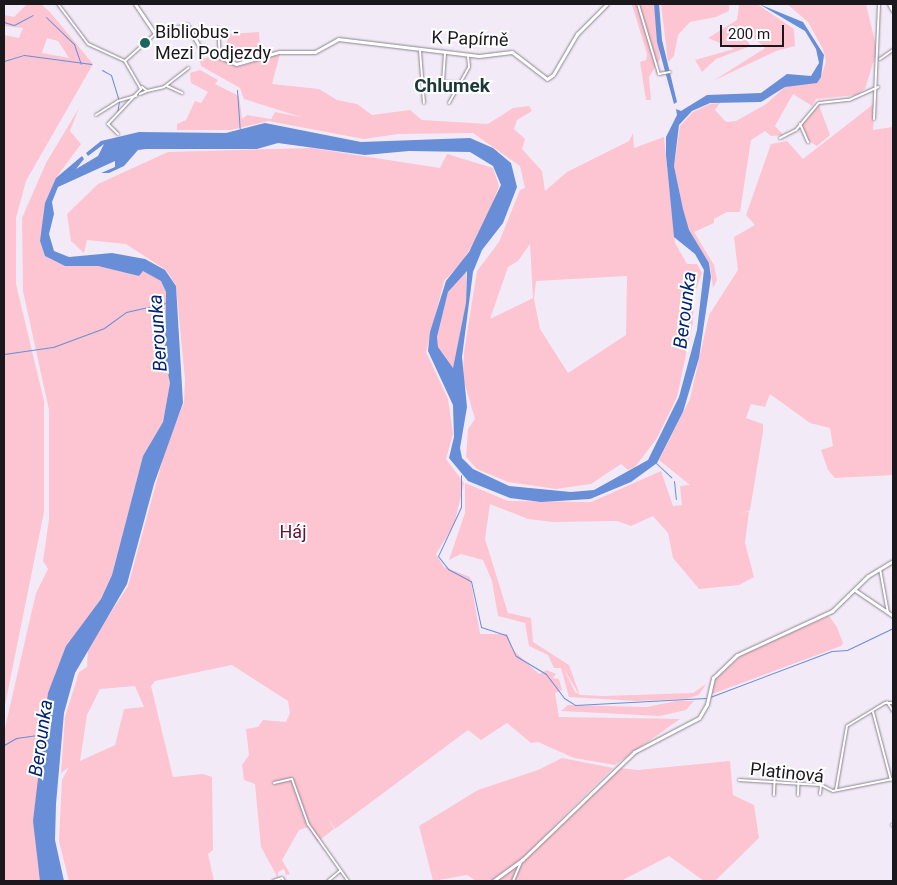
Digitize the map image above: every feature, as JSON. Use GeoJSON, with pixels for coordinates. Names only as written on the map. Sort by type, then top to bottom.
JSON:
{"type":"FeatureCollection","features":[{"type":"Feature","properties":{"kind":"street"},"geometry":{"type":"LineString","coordinates":[[58,4],[88,44],[125,60],[141,87],[147,91]]}},
{"type":"Feature","properties":{"kind":"street"},"geometry":{"type":"LineString","coordinates":[[125,60],[155,34],[135,4]]}},
{"type":"Feature","properties":{"kind":"street","name":"K Papírně"},"geometry":{"type":"LineString","coordinates":[[155,34],[187,25],[199,48],[239,64],[279,52],[315,52],[334,39],[420,51],[468,54],[512,52],[543,78],[549,78],[595,14],[607,4]]}},
{"type":"Feature","properties":{"kind":"street"},"geometry":{"type":"LineString","coordinates":[[638,4],[662,74],[670,72]]}},
{"type":"Feature","properties":{"kind":"street"},"geometry":{"type":"LineString","coordinates":[[874,119],[880,59],[879,4]]}},
{"type":"Feature","properties":{"kind":"street"},"geometry":{"type":"LineString","coordinates":[[889,4],[893,11]]}},
{"type":"Feature","properties":{"kind":"street"},"geometry":{"type":"LineString","coordinates":[[218,28],[220,57]]}},
{"type":"Feature","properties":{"kind":"street"},"geometry":{"type":"LineString","coordinates":[[880,59],[893,50]]}},
{"type":"Feature","properties":{"kind":"street"},"geometry":{"type":"LineString","coordinates":[[420,51],[425,80],[424,103]]}},
{"type":"Feature","properties":{"kind":"street"},"geometry":{"type":"LineString","coordinates":[[443,82],[444,52]]}},
{"type":"Feature","properties":{"kind":"street"},"geometry":{"type":"LineString","coordinates":[[449,103],[470,67],[468,54]]}},
{"type":"Feature","properties":{"kind":"street"},"geometry":{"type":"LineString","coordinates":[[96,115],[118,101],[167,86],[188,68]]}},
{"type":"Feature","properties":{"kind":"street"},"geometry":{"type":"LineString","coordinates":[[425,80],[460,83]]}},
{"type":"Feature","properties":{"kind":"street"},"geometry":{"type":"LineString","coordinates":[[436,82],[455,92]]}},
{"type":"Feature","properties":{"kind":"street"},"geometry":{"type":"LineString","coordinates":[[167,86],[182,93]]}},
{"type":"Feature","properties":{"kind":"street"},"geometry":{"type":"LineString","coordinates":[[118,134],[108,124],[137,96],[141,87]]}},
{"type":"Feature","properties":{"kind":"street"},"geometry":{"type":"LineString","coordinates":[[780,138],[800,124],[823,100],[849,100],[878,87]]}},
{"type":"Feature","properties":{"kind":"street"},"geometry":{"type":"LineString","coordinates":[[800,124],[808,142]]}},
{"type":"Feature","properties":{"kind":"street"},"geometry":{"type":"LineString","coordinates":[[493,881],[523,859],[634,752],[699,718],[707,704],[713,678],[737,655],[832,611],[880,569],[893,562]]}},
{"type":"Feature","properties":{"kind":"street"},"geometry":{"type":"LineString","coordinates":[[880,569],[888,613]]}},
{"type":"Feature","properties":{"kind":"street"},"geometry":{"type":"LineString","coordinates":[[854,590],[893,616]]}},
{"type":"Feature","properties":{"kind":"street"},"geometry":{"type":"LineString","coordinates":[[887,702],[893,711]]}},
{"type":"Feature","properties":{"kind":"street"},"geometry":{"type":"LineString","coordinates":[[873,711],[892,779],[835,790],[847,726],[887,702],[893,703]]}},
{"type":"Feature","properties":{"kind":"street"},"geometry":{"type":"LineString","coordinates":[[774,795],[775,771]]}},
{"type":"Feature","properties":{"kind":"street"},"geometry":{"type":"LineString","coordinates":[[798,795],[799,772]]}},
{"type":"Feature","properties":{"kind":"street"},"geometry":{"type":"LineString","coordinates":[[274,783],[292,779],[308,824],[348,881]]}},
{"type":"Feature","properties":{"kind":"street","name":"Platinová"},"geometry":{"type":"LineString","coordinates":[[739,780],[820,785],[835,790]]}},
{"type":"Feature","properties":{"kind":"street"},"geometry":{"type":"LineString","coordinates":[[820,785],[820,794]]}},
{"type":"Feature","properties":{"kind":"street"},"geometry":{"type":"LineString","coordinates":[[513,881],[523,859]]}},
{"type":"Feature","properties":{"kind":"street"},"geometry":{"type":"LineString","coordinates":[[328,881],[340,871]]}},
{"type":"Feature","properties":{"kind":"street"},"geometry":{"type":"LineString","coordinates":[[273,881],[282,878],[284,881]]}},
{"type":"Feature","properties":{"kind":"green space"},"geometry":{"type":"Polygon","coordinates":[[[27,4],[41,4],[50,12],[93,64],[26,181],[16,218],[16,284],[44,401],[44,512],[4,710],[4,35],[19,38],[23,28],[4,26],[4,15],[14,17],[27,4]],[[47,38],[42,53],[69,58],[58,41],[47,38]]]}},
{"type":"Feature","properties":{"kind":"green space"},"geometry":{"type":"Polygon","coordinates":[[[654,4],[660,59],[649,77],[651,100],[646,100],[640,62],[646,60],[647,54],[632,5],[654,4]]]}},
{"type":"Feature","properties":{"kind":"green space"},"geometry":{"type":"Polygon","coordinates":[[[661,4],[757,4],[794,29],[795,46],[776,51],[713,81],[765,48],[740,25],[737,27],[751,46],[716,59],[702,72],[695,60],[734,49],[708,38],[737,20],[739,5],[729,5],[729,11],[716,17],[690,22],[678,35],[674,56],[668,62],[661,4]]]}},
{"type":"Feature","properties":{"kind":"green space"},"geometry":{"type":"Polygon","coordinates":[[[787,4],[866,4],[877,50],[865,89],[856,95],[816,99],[812,106],[793,94],[775,126],[783,135],[771,136],[765,131],[751,140],[740,212],[727,212],[714,219],[714,223],[694,232],[714,265],[717,280],[713,288],[710,264],[688,230],[674,166],[680,126],[693,112],[710,104],[720,103],[715,110],[726,122],[736,121],[766,104],[785,87],[821,77],[826,61],[823,49],[808,22],[787,4]]]}},
{"type":"Feature","properties":{"kind":"green space"},"geometry":{"type":"Polygon","coordinates":[[[259,32],[260,52],[228,54],[227,34],[259,32]]]}},
{"type":"Feature","properties":{"kind":"green space"},"geometry":{"type":"Polygon","coordinates":[[[280,54],[272,84],[319,89],[337,100],[357,104],[372,115],[410,110],[422,120],[488,124],[513,108],[529,106],[532,111],[517,120],[514,129],[525,139],[522,149],[542,171],[545,191],[567,172],[629,141],[633,133],[634,148],[664,137],[675,243],[687,264],[697,264],[702,273],[694,295],[693,322],[677,397],[657,438],[635,467],[628,470],[621,464],[591,484],[556,489],[508,482],[477,469],[466,457],[468,429],[475,419],[463,378],[464,352],[477,271],[499,242],[520,190],[525,188],[520,166],[473,133],[398,134],[364,139],[268,121],[231,130],[177,130],[177,124],[186,120],[195,101],[201,103],[208,92],[191,83],[190,73],[200,70],[218,80],[215,84],[239,96],[242,119],[247,115],[271,119],[275,112],[301,117],[244,99],[240,88],[201,66],[200,60],[209,57],[241,66],[280,54]],[[530,244],[518,261],[508,267],[490,319],[533,298],[530,244]],[[627,276],[536,281],[534,299],[540,329],[568,373],[626,335],[627,276]]]}},
{"type":"Feature","properties":{"kind":"green space"},"geometry":{"type":"Polygon","coordinates":[[[876,102],[873,130],[893,127],[893,475],[835,478],[828,470],[821,450],[833,446],[830,428],[810,423],[770,394],[765,407],[751,404],[746,418],[763,424],[763,432],[750,510],[739,514],[749,511],[745,543],[754,577],[739,585],[699,589],[673,558],[668,533],[653,516],[631,526],[617,521],[553,522],[528,519],[490,504],[485,539],[508,613],[531,618],[533,642],[569,665],[579,693],[621,694],[578,693],[563,667],[575,692],[581,695],[604,696],[693,693],[706,684],[699,695],[686,699],[636,701],[569,697],[561,668],[554,668],[548,655],[529,646],[525,623],[498,616],[492,581],[483,560],[461,554],[449,560],[465,513],[465,483],[508,501],[591,502],[661,471],[673,506],[682,505],[680,486],[690,485],[659,460],[690,399],[709,315],[738,270],[734,237],[755,225],[746,215],[771,144],[787,141],[803,159],[876,102]]]}},
{"type":"Feature","properties":{"kind":"green space"},"geometry":{"type":"Polygon","coordinates":[[[819,105],[830,135],[817,146],[810,142],[802,125],[819,105]]]}},
{"type":"Feature","properties":{"kind":"green space"},"geometry":{"type":"Polygon","coordinates":[[[79,108],[70,131],[81,144],[56,178],[40,241],[45,256],[65,266],[98,266],[139,276],[143,270],[161,281],[166,292],[165,360],[170,383],[163,422],[143,456],[112,575],[101,599],[66,646],[40,881],[4,881],[4,732],[36,593],[48,569],[43,561],[49,519],[49,410],[23,291],[22,218],[46,163],[79,108]]]}},
{"type":"Feature","properties":{"kind":"green space","name":"Háj"},"geometry":{"type":"Polygon","coordinates":[[[311,148],[440,168],[447,154],[493,168],[499,186],[485,224],[462,262],[444,281],[426,352],[448,399],[453,434],[446,459],[464,483],[454,525],[436,554],[444,567],[470,577],[480,634],[507,634],[513,650],[539,674],[547,670],[556,674],[553,678],[559,679],[562,690],[555,693],[559,717],[680,719],[615,765],[574,758],[538,742],[531,743],[507,723],[481,740],[468,730],[335,829],[327,817],[334,829],[317,842],[308,827],[299,830],[282,860],[290,874],[286,875],[284,869],[278,872],[278,878],[261,847],[255,784],[244,780],[242,765],[249,755],[246,729],[258,727],[263,720],[286,722],[290,713],[288,701],[232,665],[155,681],[151,686],[173,777],[203,774],[212,777],[213,850],[208,854],[214,881],[69,881],[59,841],[62,780],[69,767],[61,773],[65,717],[79,672],[87,667],[88,648],[128,586],[166,447],[184,403],[185,380],[176,285],[166,270],[126,244],[87,240],[84,253],[71,241],[67,214],[98,184],[168,152],[311,148]],[[135,686],[100,689],[87,715],[80,761],[115,745],[124,709],[144,707],[135,686]]]}},
{"type":"Feature","properties":{"kind":"green space"},"geometry":{"type":"Polygon","coordinates":[[[466,270],[466,304],[453,368],[438,347],[437,337],[448,292],[466,270]]]}},
{"type":"Feature","properties":{"kind":"green space"},"geometry":{"type":"Polygon","coordinates":[[[829,616],[837,627],[843,643],[841,646],[712,694],[715,679],[743,654],[829,616]]]}},
{"type":"Feature","properties":{"kind":"green space"},"geometry":{"type":"Polygon","coordinates":[[[676,701],[694,701],[686,710],[660,716],[561,711],[568,705],[647,707],[676,701]]]}},
{"type":"Feature","properties":{"kind":"green space"},"geometry":{"type":"Polygon","coordinates":[[[562,758],[613,768],[521,858],[491,881],[476,881],[467,875],[433,881],[419,826],[478,790],[538,770],[562,758]]]}},
{"type":"Feature","properties":{"kind":"green space"},"geometry":{"type":"Polygon","coordinates":[[[730,761],[733,795],[754,805],[759,838],[715,881],[704,881],[669,856],[621,881],[514,881],[518,871],[513,881],[494,881],[619,768],[638,770],[730,761]]]}},
{"type":"Feature","properties":{"kind":"water"},"geometry":{"type":"Polygon","coordinates":[[[654,4],[659,4],[662,40],[677,102],[674,104],[657,42],[654,4]]]}},
{"type":"Feature","properties":{"kind":"water"},"geometry":{"type":"Polygon","coordinates":[[[759,4],[803,22],[824,55],[821,77],[817,83],[785,87],[761,102],[710,103],[692,111],[679,125],[674,166],[683,209],[689,230],[709,263],[711,277],[699,358],[683,412],[657,463],[631,482],[590,499],[541,502],[510,498],[468,481],[449,458],[454,437],[453,405],[428,351],[430,332],[446,281],[469,252],[501,185],[493,166],[470,152],[409,151],[365,155],[278,143],[257,149],[146,149],[138,150],[124,166],[109,173],[101,173],[115,167],[115,161],[58,187],[52,202],[54,214],[49,234],[54,251],[69,257],[112,253],[145,259],[165,270],[176,286],[183,403],[154,484],[127,584],[75,673],[64,713],[56,804],[55,840],[64,881],[40,881],[33,821],[48,693],[66,646],[101,599],[112,575],[143,456],[163,422],[170,383],[165,360],[166,292],[161,281],[143,271],[139,276],[98,266],[65,266],[45,256],[40,241],[45,203],[56,178],[82,156],[84,159],[76,169],[98,156],[104,144],[88,156],[86,153],[101,141],[139,132],[226,133],[265,123],[361,142],[470,138],[493,148],[511,163],[517,187],[503,223],[482,250],[473,272],[462,357],[467,407],[460,448],[462,458],[473,469],[509,486],[571,492],[594,490],[648,460],[679,397],[697,330],[704,270],[695,254],[674,237],[666,155],[666,137],[677,115],[676,109],[681,111],[707,95],[761,93],[787,74],[811,76],[819,63],[816,49],[805,31],[759,4]],[[467,271],[448,292],[437,337],[438,347],[453,368],[466,303],[467,271]]]}},
{"type":"Feature","properties":{"kind":"waterway"},"geometry":{"type":"LineString","coordinates":[[4,22],[14,25],[33,15]]}},
{"type":"Feature","properties":{"kind":"waterway"},"geometry":{"type":"LineString","coordinates":[[46,17],[74,44],[81,64]]}},
{"type":"Feature","properties":{"kind":"waterway"},"geometry":{"type":"LineString","coordinates":[[4,61],[24,55],[91,64]]}},
{"type":"Feature","properties":{"kind":"waterway"},"geometry":{"type":"LineString","coordinates":[[102,70],[111,75],[119,101],[117,114]]}},
{"type":"Feature","properties":{"kind":"waterway"},"geometry":{"type":"LineString","coordinates":[[237,90],[240,129]]}},
{"type":"Feature","properties":{"kind":"waterway","name":"Berounka"},"geometry":{"type":"LineString","coordinates":[[4,354],[53,347],[104,328],[126,312],[166,303]]}},
{"type":"Feature","properties":{"kind":"waterway"},"geometry":{"type":"LineString","coordinates":[[656,463],[671,477]]}},
{"type":"Feature","properties":{"kind":"waterway"},"geometry":{"type":"LineString","coordinates":[[461,475],[461,507],[438,556],[448,569],[471,581],[481,627],[506,635],[516,656],[546,674],[564,698],[575,705],[706,698]]}},
{"type":"Feature","properties":{"kind":"waterway"},"geometry":{"type":"LineString","coordinates":[[674,481],[676,499]]}},
{"type":"Feature","properties":{"kind":"waterway"},"geometry":{"type":"LineString","coordinates":[[710,697],[832,651],[847,650],[893,628]]}},
{"type":"Feature","properties":{"kind":"waterway","name":"Berounka"},"geometry":{"type":"LineString","coordinates":[[4,745],[16,738],[43,734]]}},
{"type":"Feature","properties":{"kind":"place","name":"Bibliobus - Mezi Podjezdy"},"geometry":{"type":"Point","coordinates":[145,43]}},
{"type":"Feature","properties":{"kind":"district","name":"Chlumek"},"geometry":{"type":"Point","coordinates":[452,86]}}]}
